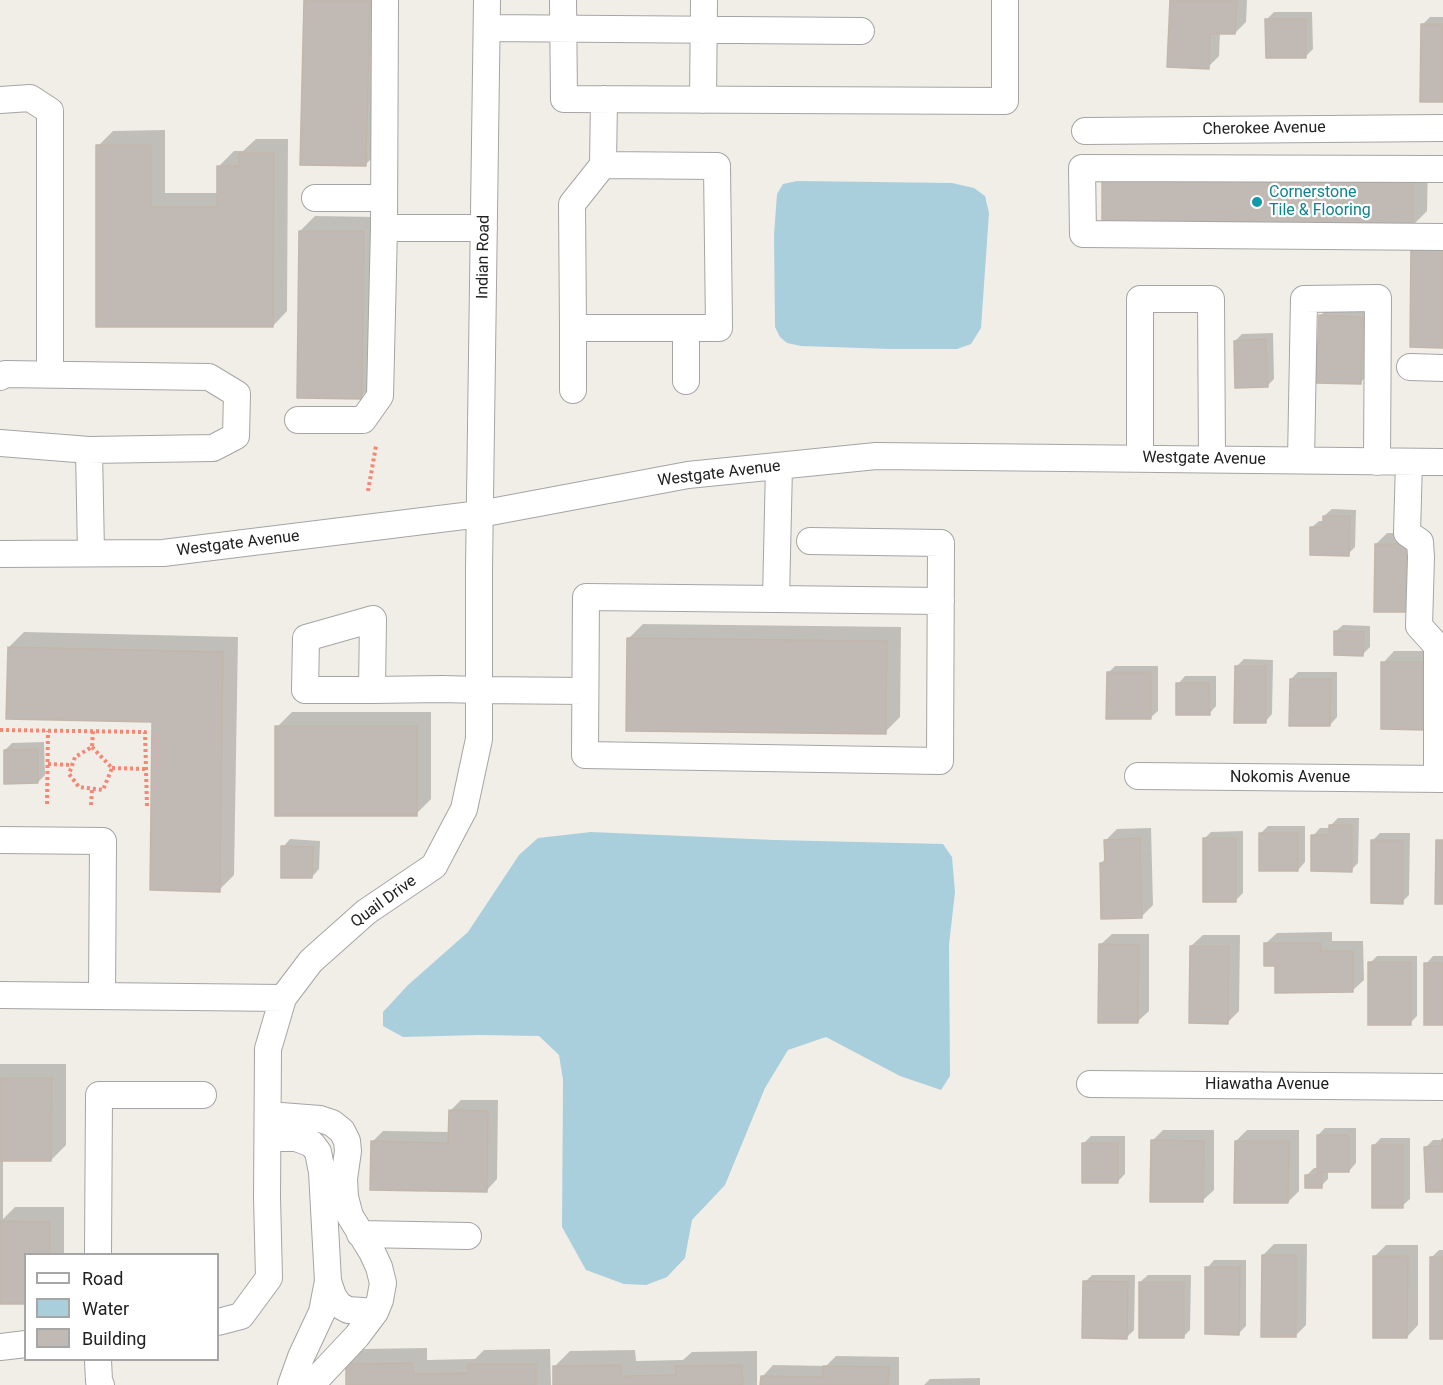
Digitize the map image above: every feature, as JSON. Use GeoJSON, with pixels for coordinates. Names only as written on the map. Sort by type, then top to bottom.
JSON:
{"type":"FeatureCollection","features":[{"type":"Feature","properties":{"kind":"street"},"geometry":{"type":"LineString","coordinates":[[298,420],[363,420],[380,396],[384,228],[385,0]]}},
{"type":"Feature","properties":{"kind":"street","name":"Indian Road"},"geometry":{"type":"LineString","coordinates":[[480,514],[487,0]]}},
{"type":"Feature","properties":{"kind":"street"},"geometry":{"type":"LineString","coordinates":[[563,0],[564,99],[1005,101],[1005,0]]}},
{"type":"Feature","properties":{"kind":"street"},"geometry":{"type":"LineString","coordinates":[[703,100],[704,0]]}},
{"type":"Feature","properties":{"kind":"street"},"geometry":{"type":"LineString","coordinates":[[487,28],[861,31]]}},
{"type":"Feature","properties":{"kind":"street"},"geometry":{"type":"LineString","coordinates":[[0,100],[30,98],[50,111],[50,374]]}},
{"type":"Feature","properties":{"kind":"street"},"geometry":{"type":"LineString","coordinates":[[573,390],[572,204],[603,165],[604,99]]}},
{"type":"Feature","properties":{"kind":"street","name":"Cherokee Avenue"},"geometry":{"type":"LineString","coordinates":[[1085,131],[1443,128]]}},
{"type":"Feature","properties":{"kind":"street"},"geometry":{"type":"LineString","coordinates":[[573,328],[719,328],[717,166],[603,165]]}},
{"type":"Feature","properties":{"kind":"street"},"geometry":{"type":"LineString","coordinates":[[1443,169],[1082,168],[1083,234],[1443,237]]}},
{"type":"Feature","properties":{"kind":"street"},"geometry":{"type":"LineString","coordinates":[[315,198],[384,198]]}},
{"type":"Feature","properties":{"kind":"street"},"geometry":{"type":"LineString","coordinates":[[384,228],[484,228]]}},
{"type":"Feature","properties":{"kind":"street"},"geometry":{"type":"LineString","coordinates":[[1301,460],[1304,299],[1378,298],[1377,462]]}},
{"type":"Feature","properties":{"kind":"street"},"geometry":{"type":"LineString","coordinates":[[1140,459],[1140,299],[1211,299],[1212,459]]}},
{"type":"Feature","properties":{"kind":"street"},"geometry":{"type":"LineString","coordinates":[[686,328],[686,381]]}},
{"type":"Feature","properties":{"kind":"street"},"geometry":{"type":"LineString","coordinates":[[1410,367],[1443,368]]}},
{"type":"Feature","properties":{"kind":"street"},"geometry":{"type":"LineString","coordinates":[[0,377],[5,374],[209,376],[237,394],[236,436],[213,448],[89,450],[0,443]]}},
{"type":"Feature","properties":{"kind":"street"},"geometry":{"type":"LineString","coordinates":[[89,450],[91,553]]}},
{"type":"Feature","properties":{"kind":"street","name":"Westgate Avenue"},"geometry":{"type":"LineString","coordinates":[[0,554],[163,553],[480,514],[688,475],[876,456],[1443,462]]}},
{"type":"Feature","properties":{"kind":"street"},"geometry":{"type":"LineString","coordinates":[[1409,462],[1407,533],[1420,542],[1419,626],[1437,646],[1440,779]]}},
{"type":"Feature","properties":{"kind":"street"},"geometry":{"type":"LineString","coordinates":[[776,599],[779,466]]}},
{"type":"Feature","properties":{"kind":"street","name":"Quail Drive"},"geometry":{"type":"LineString","coordinates":[[219,1322],[241,1316],[269,1278],[268,1049],[283,998],[311,961],[366,912],[434,866],[464,809],[479,739],[480,514]]}},
{"type":"Feature","properties":{"kind":"street"},"geometry":{"type":"LineString","coordinates":[[810,541],[941,543],[941,601],[940,761],[585,755],[586,597],[941,601]]}},
{"type":"Feature","properties":{"kind":"street"},"geometry":{"type":"LineString","coordinates":[[372,690],[585,691]]}},
{"type":"Feature","properties":{"kind":"street","name":"Nokomis Avenue"},"geometry":{"type":"LineString","coordinates":[[1138,776],[1440,779]]}},
{"type":"Feature","properties":{"kind":"street"},"geometry":{"type":"LineString","coordinates":[[0,840],[103,842],[102,996]]}},
{"type":"Feature","properties":{"kind":"street"},"geometry":{"type":"LineString","coordinates":[[0,995],[283,998]]}},
{"type":"Feature","properties":{"kind":"street","name":"Hiawatha Avenue"},"geometry":{"type":"LineString","coordinates":[[1090,1084],[1443,1086]]}},
{"type":"Feature","properties":{"kind":"street"},"geometry":{"type":"LineString","coordinates":[[98,1253],[99,1095],[203,1095]]}},
{"type":"Feature","properties":{"kind":"street"},"geometry":{"type":"LineString","coordinates":[[268,1126],[320,1119],[332,1122],[342,1131],[347,1141],[348,1151],[344,1179],[345,1197],[350,1216],[372,1252],[383,1282],[375,1312],[357,1336],[310,1385]]}},
{"type":"Feature","properties":{"kind":"street"},"geometry":{"type":"LineString","coordinates":[[268,1126],[312,1144],[318,1152],[322,1172],[328,1281],[322,1312],[291,1385]]}},
{"type":"Feature","properties":{"kind":"street"},"geometry":{"type":"LineString","coordinates":[[360,1233],[468,1236]]}},
{"type":"Feature","properties":{"kind":"street"},"geometry":{"type":"LineString","coordinates":[[328,1281],[339,1305],[348,1310],[375,1312]]}},
{"type":"Feature","properties":{"kind":"street"},"geometry":{"type":"LineString","coordinates":[[0,1347],[24,1344]]}},
{"type":"Feature","properties":{"kind":"street"},"geometry":{"type":"LineString","coordinates":[[98,1361],[101,1385]]}},
{"type":"Feature","properties":{"kind":"path"},"geometry":{"type":"LineString","coordinates":[[368,490],[376,446]]}},
{"type":"Feature","properties":{"kind":"path"},"geometry":{"type":"LineString","coordinates":[[0,730],[145,732],[147,807]]}},
{"type":"Feature","properties":{"kind":"path"},"geometry":{"type":"LineString","coordinates":[[47,804],[48,730]]}},
{"type":"Feature","properties":{"kind":"path"},"geometry":{"type":"LineString","coordinates":[[93,731],[92,747],[112,768],[146,769]]}},
{"type":"Feature","properties":{"kind":"path"},"geometry":{"type":"LineString","coordinates":[[92,747],[75,758],[69,774],[79,787],[103,790],[112,768]]}},
{"type":"Feature","properties":{"kind":"path"},"geometry":{"type":"LineString","coordinates":[[48,764],[72,765]]}},
{"type":"Feature","properties":{"kind":"path"},"geometry":{"type":"LineString","coordinates":[[91,805],[92,789]]}},
{"type":"Feature","properties":{"kind":"water"},"geometry":{"type":"Polygon","coordinates":[[[797,181],[952,183],[974,188],[985,196],[989,213],[981,328],[971,344],[957,349],[801,346],[787,343],[780,337],[775,327],[774,235],[777,194],[783,184],[797,181]]]}},
{"type":"Feature","properties":{"kind":"water"},"geometry":{"type":"Polygon","coordinates":[[[591,832],[943,844],[952,857],[955,892],[949,945],[950,1076],[941,1090],[900,1076],[826,1037],[788,1050],[765,1088],[725,1185],[692,1220],[685,1258],[667,1277],[646,1285],[624,1284],[586,1270],[562,1227],[563,1080],[559,1055],[539,1036],[403,1037],[383,1026],[383,1012],[408,985],[468,932],[519,855],[538,838],[591,832]]]}},
{"type":"Feature","properties":{"kind":"building"},"geometry":{"type":"Polygon","coordinates":[[[304,0],[370,0],[366,166],[300,165],[304,0]]]}},
{"type":"Feature","properties":{"kind":"building"},"geometry":{"type":"Polygon","coordinates":[[[1170,0],[1237,0],[1235,34],[1210,34],[1209,69],[1167,67],[1170,0]]]}},
{"type":"Feature","properties":{"kind":"building"},"geometry":{"type":"Polygon","coordinates":[[[1265,19],[1306,19],[1306,58],[1266,58],[1265,19]]]}},
{"type":"Feature","properties":{"kind":"building"},"geometry":{"type":"Polygon","coordinates":[[[1421,24],[1443,24],[1443,102],[1420,102],[1421,24]]]}},
{"type":"Feature","properties":{"kind":"building"},"geometry":{"type":"Polygon","coordinates":[[[96,145],[151,145],[151,207],[217,207],[217,166],[239,166],[239,153],[274,153],[273,327],[96,327],[96,145]]]}},
{"type":"Feature","properties":{"kind":"building","name":"Cornerstone Tile & Flooring"},"geometry":{"type":"Polygon","coordinates":[[[1102,177],[1413,179],[1413,227],[1102,225],[1102,177]]]}},
{"type":"Feature","properties":{"kind":"building"},"geometry":{"type":"Polygon","coordinates":[[[299,231],[364,231],[362,399],[297,398],[299,231]]]}},
{"type":"Feature","properties":{"kind":"building"},"geometry":{"type":"Polygon","coordinates":[[[1411,244],[1443,244],[1443,348],[1410,347],[1411,244]]]}},
{"type":"Feature","properties":{"kind":"building"},"geometry":{"type":"Polygon","coordinates":[[[1319,315],[1363,317],[1361,384],[1316,383],[1319,315]]]}},
{"type":"Feature","properties":{"kind":"building"},"geometry":{"type":"Polygon","coordinates":[[[1266,339],[1268,387],[1235,388],[1234,341],[1266,339]]]}},
{"type":"Feature","properties":{"kind":"building"},"geometry":{"type":"Polygon","coordinates":[[[1323,516],[1350,516],[1349,556],[1310,555],[1310,527],[1323,527],[1323,516]]]}},
{"type":"Feature","properties":{"kind":"building"},"geometry":{"type":"Polygon","coordinates":[[[1375,544],[1415,544],[1414,612],[1374,612],[1375,544]]]}},
{"type":"Feature","properties":{"kind":"building"},"geometry":{"type":"Polygon","coordinates":[[[1334,631],[1364,632],[1363,656],[1334,655],[1334,631]]]}},
{"type":"Feature","properties":{"kind":"building"},"geometry":{"type":"Polygon","coordinates":[[[627,638],[887,641],[886,734],[626,731],[627,638]]]}},
{"type":"Feature","properties":{"kind":"building"},"geometry":{"type":"Polygon","coordinates":[[[8,647],[223,652],[220,892],[150,890],[152,722],[6,719],[8,647]]]}},
{"type":"Feature","properties":{"kind":"building"},"geometry":{"type":"Polygon","coordinates":[[[1381,662],[1426,662],[1425,730],[1381,729],[1381,662]]]}},
{"type":"Feature","properties":{"kind":"building"},"geometry":{"type":"Polygon","coordinates":[[[1235,666],[1266,666],[1266,723],[1234,723],[1235,666]]]}},
{"type":"Feature","properties":{"kind":"building"},"geometry":{"type":"Polygon","coordinates":[[[1107,672],[1151,672],[1151,719],[1106,719],[1107,672]]]}},
{"type":"Feature","properties":{"kind":"building"},"geometry":{"type":"Polygon","coordinates":[[[1290,679],[1331,679],[1330,726],[1289,726],[1290,679]]]}},
{"type":"Feature","properties":{"kind":"building"},"geometry":{"type":"Polygon","coordinates":[[[1176,683],[1209,683],[1210,715],[1176,715],[1176,683]]]}},
{"type":"Feature","properties":{"kind":"building"},"geometry":{"type":"Polygon","coordinates":[[[275,726],[417,726],[417,816],[275,816],[275,726]]]}},
{"type":"Feature","properties":{"kind":"building"},"geometry":{"type":"Polygon","coordinates":[[[38,749],[38,783],[4,784],[4,750],[38,749]]]}},
{"type":"Feature","properties":{"kind":"building"},"geometry":{"type":"Polygon","coordinates":[[[1329,825],[1352,825],[1352,872],[1311,871],[1311,835],[1329,835],[1329,825]]]}},
{"type":"Feature","properties":{"kind":"building"},"geometry":{"type":"Polygon","coordinates":[[[1259,833],[1298,833],[1298,871],[1259,871],[1259,833]]]}},
{"type":"Feature","properties":{"kind":"building"},"geometry":{"type":"Polygon","coordinates":[[[1140,838],[1142,918],[1101,919],[1100,863],[1105,863],[1104,840],[1140,838]]]}},
{"type":"Feature","properties":{"kind":"building"},"geometry":{"type":"Polygon","coordinates":[[[1203,838],[1236,838],[1236,902],[1203,902],[1203,838]]]}},
{"type":"Feature","properties":{"kind":"building"},"geometry":{"type":"Polygon","coordinates":[[[1371,840],[1403,840],[1403,904],[1371,903],[1371,840]]]}},
{"type":"Feature","properties":{"kind":"building"},"geometry":{"type":"Polygon","coordinates":[[[1436,840],[1443,840],[1443,904],[1435,904],[1436,840]]]}},
{"type":"Feature","properties":{"kind":"building"},"geometry":{"type":"Polygon","coordinates":[[[281,846],[313,847],[312,878],[281,878],[281,846]]]}},
{"type":"Feature","properties":{"kind":"building"},"geometry":{"type":"Polygon","coordinates":[[[1264,943],[1321,943],[1321,951],[1353,951],[1353,992],[1275,993],[1275,966],[1264,966],[1264,943]]]}},
{"type":"Feature","properties":{"kind":"building"},"geometry":{"type":"Polygon","coordinates":[[[1099,944],[1139,945],[1138,1023],[1098,1023],[1099,944]]]}},
{"type":"Feature","properties":{"kind":"building"},"geometry":{"type":"Polygon","coordinates":[[[1190,946],[1229,946],[1228,1024],[1189,1023],[1190,946]]]}},
{"type":"Feature","properties":{"kind":"building"},"geometry":{"type":"Polygon","coordinates":[[[1368,962],[1411,962],[1411,1025],[1368,1025],[1368,962]]]}},
{"type":"Feature","properties":{"kind":"building"},"geometry":{"type":"Polygon","coordinates":[[[1424,963],[1443,963],[1443,1025],[1424,1025],[1424,963]]]}},
{"type":"Feature","properties":{"kind":"building"},"geometry":{"type":"Polygon","coordinates":[[[0,1078],[52,1078],[51,1161],[0,1161],[0,1078]]]}},
{"type":"Feature","properties":{"kind":"building"},"geometry":{"type":"Polygon","coordinates":[[[449,1110],[488,1111],[487,1192],[370,1190],[371,1141],[448,1143],[449,1110]]]}},
{"type":"Feature","properties":{"kind":"building"},"geometry":{"type":"Polygon","coordinates":[[[1317,1135],[1349,1135],[1349,1172],[1322,1172],[1322,1188],[1305,1188],[1305,1175],[1317,1175],[1317,1135]]]}},
{"type":"Feature","properties":{"kind":"building"},"geometry":{"type":"Polygon","coordinates":[[[1442,1139],[1443,1192],[1426,1192],[1424,1147],[1442,1146],[1442,1139]]]}},
{"type":"Feature","properties":{"kind":"building"},"geometry":{"type":"Polygon","coordinates":[[[1151,1140],[1204,1141],[1203,1202],[1150,1202],[1151,1140]]]}},
{"type":"Feature","properties":{"kind":"building"},"geometry":{"type":"Polygon","coordinates":[[[1235,1141],[1289,1141],[1288,1203],[1234,1203],[1235,1141]]]}},
{"type":"Feature","properties":{"kind":"building"},"geometry":{"type":"Polygon","coordinates":[[[1082,1143],[1118,1143],[1118,1183],[1082,1183],[1082,1143]]]}},
{"type":"Feature","properties":{"kind":"building"},"geometry":{"type":"Polygon","coordinates":[[[1372,1145],[1403,1145],[1403,1208],[1372,1208],[1372,1145]]]}},
{"type":"Feature","properties":{"kind":"building"},"geometry":{"type":"Polygon","coordinates":[[[0,1221],[50,1222],[50,1253],[24,1253],[24,1304],[0,1304],[0,1221]]]}},
{"type":"Feature","properties":{"kind":"building"},"geometry":{"type":"Polygon","coordinates":[[[1262,1255],[1296,1255],[1296,1337],[1261,1337],[1262,1255]]]}},
{"type":"Feature","properties":{"kind":"building"},"geometry":{"type":"Polygon","coordinates":[[[1373,1256],[1408,1256],[1407,1338],[1373,1338],[1373,1256]]]}},
{"type":"Feature","properties":{"kind":"building"},"geometry":{"type":"Polygon","coordinates":[[[1430,1257],[1443,1257],[1443,1339],[1430,1339],[1430,1257]]]}},
{"type":"Feature","properties":{"kind":"building"},"geometry":{"type":"Polygon","coordinates":[[[1205,1267],[1240,1267],[1239,1335],[1205,1334],[1205,1267]]]}},
{"type":"Feature","properties":{"kind":"building"},"geometry":{"type":"Polygon","coordinates":[[[1083,1281],[1128,1282],[1127,1339],[1082,1338],[1083,1281]]]}},
{"type":"Feature","properties":{"kind":"building"},"geometry":{"type":"Polygon","coordinates":[[[1139,1282],[1184,1282],[1184,1338],[1139,1338],[1139,1282]]]}},
{"type":"Feature","properties":{"kind":"building"},"geometry":{"type":"Polygon","coordinates":[[[413,1363],[413,1374],[468,1373],[468,1364],[536,1364],[536,1385],[346,1385],[346,1364],[413,1363]]]}},
{"type":"Feature","properties":{"kind":"building"},"geometry":{"type":"Polygon","coordinates":[[[621,1365],[621,1376],[676,1375],[675,1366],[742,1365],[743,1385],[553,1385],[553,1366],[621,1365]]]}},
{"type":"Feature","properties":{"kind":"building"},"geometry":{"type":"Polygon","coordinates":[[[823,1366],[889,1367],[888,1385],[760,1385],[761,1376],[823,1377],[823,1366]]]}},
{"type":"Feature","properties":{"kind":"place","name":"Cornerstone Tile & Flooring"},"geometry":{"type":"Point","coordinates":[1257,202]}}]}
